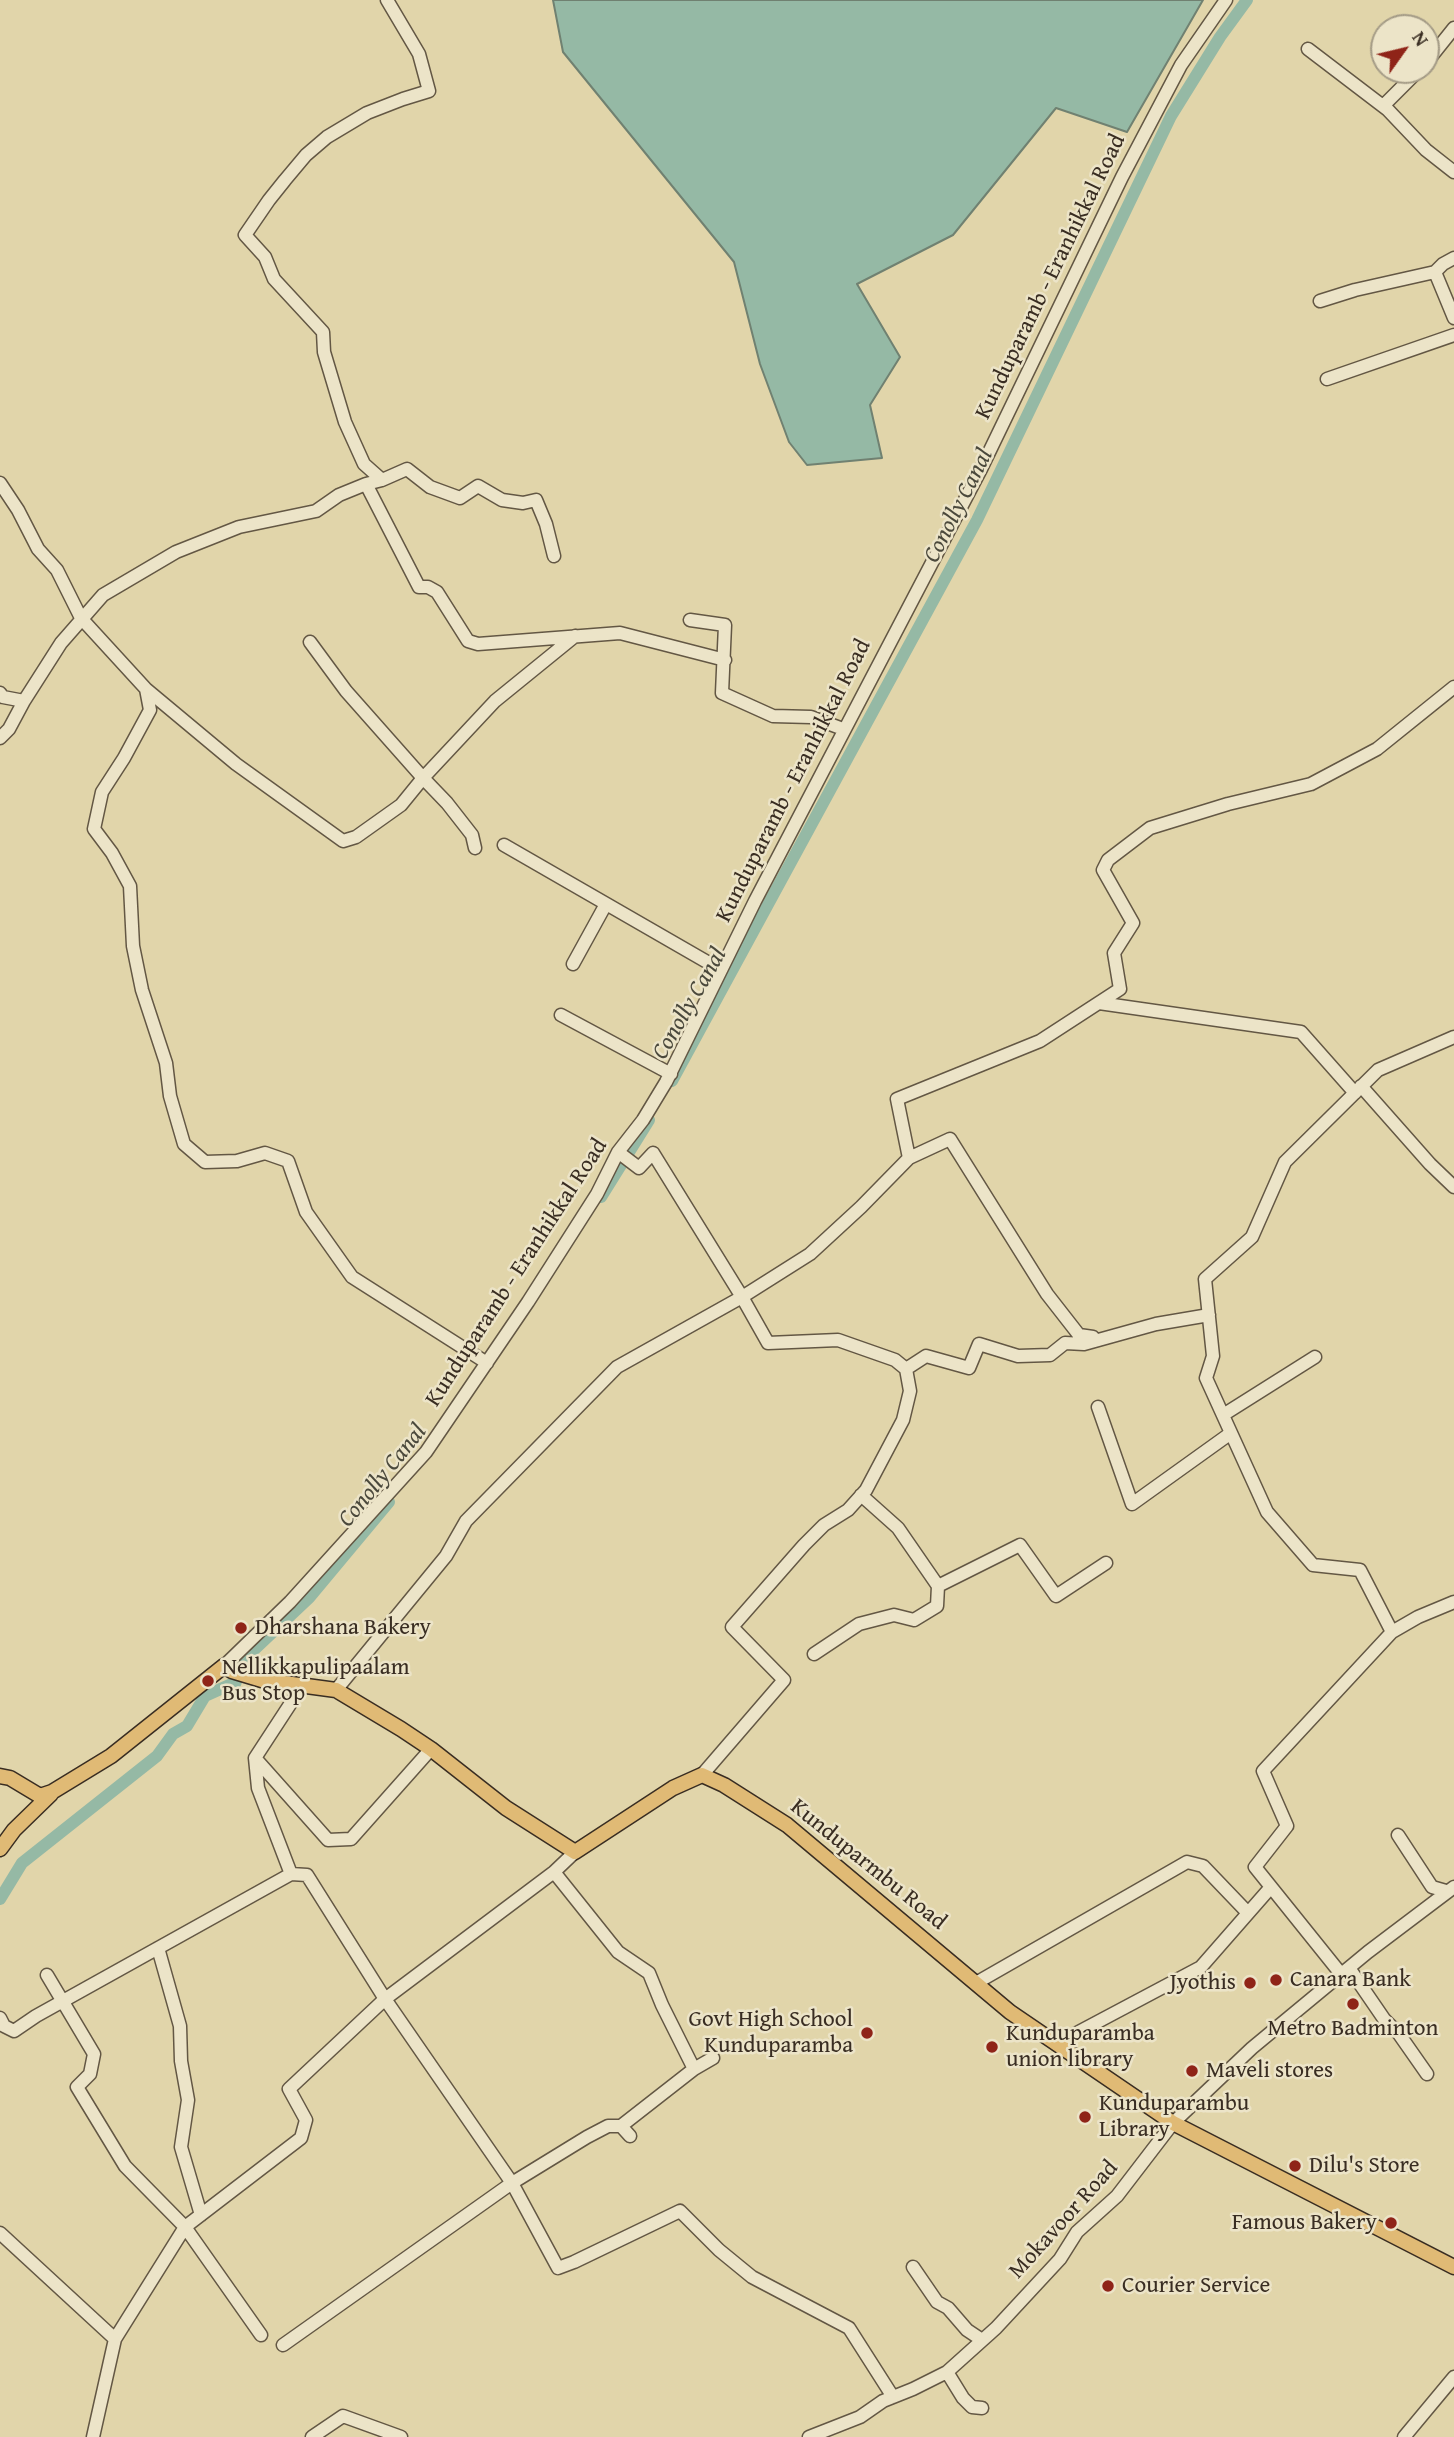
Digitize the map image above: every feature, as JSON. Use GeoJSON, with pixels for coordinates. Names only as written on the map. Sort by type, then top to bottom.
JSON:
{"type":"FeatureCollection","features":[{"type":"Feature","properties":{"kind":"main road"},"geometry":{"type":"LineString","coordinates":[[0,1849],[14,1829],[52,1793],[111,1756],[234,1671],[273,1683],[336,1690],[431,1749],[506,1808],[575,1852],[673,1788],[702,1775]]}},
{"type":"Feature","properties":{"kind":"main road","name":"Kunduparmbu Road"},"geometry":{"type":"LineString","coordinates":[[702,1775],[724,1785],[787,1825],[1010,2012],[1173,2123],[1454,2267]]}},
{"type":"Feature","properties":{"kind":"main road"},"geometry":{"type":"LineString","coordinates":[[0,1776],[10,1778],[40,1796],[52,1793]]}},
{"type":"Feature","properties":{"kind":"street"},"geometry":{"type":"LineString","coordinates":[[382,480],[364,464],[345,422],[324,352],[323,332],[274,279],[265,257],[245,236],[285,180],[306,155],[327,137],[367,113],[429,91],[419,54],[387,0]]}},
{"type":"Feature","properties":{"kind":"street","name":"Kunduparamb - Eranhikkal Road"},"geometry":{"type":"LineString","coordinates":[[234,1671],[290,1602],[426,1452],[586,1212],[619,1153],[671,1074],[843,729],[981,468],[1151,121],[1181,65],[1226,0]]}},
{"type":"Feature","properties":{"kind":"street"},"geometry":{"type":"LineString","coordinates":[[1440,46],[1454,28]]}},
{"type":"Feature","properties":{"kind":"street"},"geometry":{"type":"LineString","coordinates":[[1308,49],[1383,106],[1426,150],[1454,172]]}},
{"type":"Feature","properties":{"kind":"street"},"geometry":{"type":"LineString","coordinates":[[1383,106],[1405,84]]}},
{"type":"Feature","properties":{"kind":"street"},"geometry":{"type":"LineString","coordinates":[[1320,301],[1355,290],[1435,272],[1454,258]]}},
{"type":"Feature","properties":{"kind":"street"},"geometry":{"type":"LineString","coordinates":[[1435,272],[1454,318]]}},
{"type":"Feature","properties":{"kind":"street"},"geometry":{"type":"LineString","coordinates":[[1327,379],[1454,335]]}},
{"type":"Feature","properties":{"kind":"street"},"geometry":{"type":"LineString","coordinates":[[0,738],[9,729],[46,664],[81,618],[103,595],[176,551],[239,527],[265,524],[316,511],[339,495],[407,469],[430,487],[460,498],[478,486],[502,500],[523,503],[536,500],[546,524],[554,556]]}},
{"type":"Feature","properties":{"kind":"street"},"geometry":{"type":"LineString","coordinates":[[0,483],[18,510],[37,549],[57,570],[81,618],[146,689],[236,764],[343,841],[355,837],[401,805],[495,701],[576,635]]}},
{"type":"Feature","properties":{"kind":"street"},"geometry":{"type":"LineString","coordinates":[[366,484],[419,587],[428,587],[437,592],[468,641],[478,644],[620,633],[724,660]]}},
{"type":"Feature","properties":{"kind":"street"},"geometry":{"type":"LineString","coordinates":[[691,620],[725,625],[722,693],[773,716],[811,718],[843,729]]}},
{"type":"Feature","properties":{"kind":"street"},"geometry":{"type":"LineString","coordinates":[[310,642],[346,691],[472,835],[475,848]]}},
{"type":"Feature","properties":{"kind":"street"},"geometry":{"type":"LineString","coordinates":[[909,1158],[897,1099],[1040,1041],[1120,989],[1114,953],[1133,923],[1103,870],[1108,860],[1150,828],[1228,804],[1311,785],[1377,748],[1454,687]]}},
{"type":"Feature","properties":{"kind":"street"},"geometry":{"type":"LineString","coordinates":[[146,689],[150,710],[102,792],[94,829],[112,853],[130,886],[133,946],[146,1001],[166,1063],[170,1096],[184,1144],[205,1162],[237,1161],[265,1153],[288,1161],[306,1212],[352,1277],[487,1363]]}},
{"type":"Feature","properties":{"kind":"street"},"geometry":{"type":"LineString","coordinates":[[0,694],[24,701]]}},
{"type":"Feature","properties":{"kind":"street"},"geometry":{"type":"LineString","coordinates":[[504,845],[721,970]]}},
{"type":"Feature","properties":{"kind":"street"},"geometry":{"type":"LineString","coordinates":[[573,964],[606,904]]}},
{"type":"Feature","properties":{"kind":"street"},"geometry":{"type":"LineString","coordinates":[[1099,1003],[1301,1032],[1454,1187]]}},
{"type":"Feature","properties":{"kind":"street"},"geometry":{"type":"LineString","coordinates":[[561,1015],[671,1074]]}},
{"type":"Feature","properties":{"kind":"street"},"geometry":{"type":"LineString","coordinates":[[1392,1632],[1360,1570],[1313,1566],[1267,1512],[1206,1378],[1213,1356],[1205,1279],[1252,1237],[1285,1162],[1378,1070],[1454,1037]]}},
{"type":"Feature","properties":{"kind":"street"},"geometry":{"type":"LineString","coordinates":[[336,1690],[446,1556],[466,1521],[617,1367],[742,1297],[810,1254],[909,1158],[950,1139],[1047,1294],[1079,1335],[1100,1338]]}},
{"type":"Feature","properties":{"kind":"street"},"geometry":{"type":"LineString","coordinates":[[619,1153],[639,1168],[653,1153],[768,1343],[838,1340],[895,1360],[906,1369],[910,1391],[903,1420],[866,1490],[848,1510],[824,1525],[811,1538],[732,1627],[784,1680],[702,1775]]}},
{"type":"Feature","properties":{"kind":"street"},"geometry":{"type":"LineString","coordinates":[[906,1369],[926,1356],[969,1368],[979,1344],[1018,1356],[1050,1355],[1065,1343],[1084,1344],[1156,1324],[1209,1315]]}},
{"type":"Feature","properties":{"kind":"street"},"geometry":{"type":"LineString","coordinates":[[1223,1415],[1315,1357]]}},
{"type":"Feature","properties":{"kind":"street"},"geometry":{"type":"LineString","coordinates":[[1098,1407],[1132,1504],[1231,1433]]}},
{"type":"Feature","properties":{"kind":"street"},"geometry":{"type":"LineString","coordinates":[[814,1654],[859,1625],[894,1615],[914,1620],[937,1606],[938,1586],[898,1528],[861,1495]]}},
{"type":"Feature","properties":{"kind":"street"},"geometry":{"type":"LineString","coordinates":[[938,1586],[1020,1545],[1056,1596],[1106,1563]]}},
{"type":"Feature","properties":{"kind":"street"},"geometry":{"type":"LineString","coordinates":[[1427,2074],[1399,2034],[1255,1867],[1287,1826],[1263,1771],[1392,1632],[1418,1617],[1454,1602]]}},
{"type":"Feature","properties":{"kind":"street"},"geometry":{"type":"LineString","coordinates":[[291,1874],[258,1788],[255,1758],[302,1686]]}},
{"type":"Feature","properties":{"kind":"street"},"geometry":{"type":"LineString","coordinates":[[255,1758],[328,1840],[351,1839],[431,1749]]}},
{"type":"Feature","properties":{"kind":"street"},"geometry":{"type":"LineString","coordinates":[[1398,1835],[1432,1887],[1450,1889]]}},
{"type":"Feature","properties":{"kind":"street"},"geometry":{"type":"LineString","coordinates":[[93,2437],[115,2339],[185,2227],[301,2138],[306,2120],[289,2089],[386,1999],[554,1872],[575,1852]]}},
{"type":"Feature","properties":{"kind":"street"},"geometry":{"type":"LineString","coordinates":[[976,1983],[1187,1862],[1203,1866],[1248,1913]]}},
{"type":"Feature","properties":{"kind":"street"},"geometry":{"type":"LineString","coordinates":[[554,1872],[618,1952],[649,1973],[694,2069]]}},
{"type":"Feature","properties":{"kind":"street"},"geometry":{"type":"LineString","coordinates":[[0,2018],[4,2026],[14,2031],[291,1874],[307,1875],[386,1999],[512,2183],[558,2268],[680,2211],[719,2250],[752,2277],[849,2328],[893,2397]]}},
{"type":"Feature","properties":{"kind":"street"},"geometry":{"type":"LineString","coordinates":[[1056,2044],[1201,1967],[1270,1887]]}},
{"type":"Feature","properties":{"kind":"street","name":"Mokavoor Road"},"geometry":{"type":"LineString","coordinates":[[809,2437],[860,2417],[883,2401],[947,2372],[982,2340],[1060,2259],[1077,2232],[1117,2196],[1173,2123],[1252,2048],[1450,1889]]}},
{"type":"Feature","properties":{"kind":"street"},"geometry":{"type":"LineString","coordinates":[[158,1948],[180,2026],[181,2061],[188,2100],[181,2147],[201,2215]]}},
{"type":"Feature","properties":{"kind":"street"},"geometry":{"type":"LineString","coordinates":[[47,1975],[94,2054],[90,2074],[77,2088],[125,2166],[185,2227],[261,2334]]}},
{"type":"Feature","properties":{"kind":"street"},"geometry":{"type":"LineString","coordinates":[[283,2345],[512,2183],[608,2126],[621,2126],[694,2069],[713,2058]]}},
{"type":"Feature","properties":{"kind":"street"},"geometry":{"type":"LineString","coordinates":[[621,2126],[630,2136]]}},
{"type":"Feature","properties":{"kind":"street"},"geometry":{"type":"LineString","coordinates":[[0,2233],[115,2339]]}},
{"type":"Feature","properties":{"kind":"street"},"geometry":{"type":"LineString","coordinates":[[913,2267],[937,2302],[948,2308],[967,2330],[982,2340]]}},
{"type":"Feature","properties":{"kind":"street"},"geometry":{"type":"LineString","coordinates":[[947,2372],[963,2398],[972,2407],[982,2408]]}},
{"type":"Feature","properties":{"kind":"street"},"geometry":{"type":"LineString","coordinates":[[1404,2437],[1454,2377]]}},
{"type":"Feature","properties":{"kind":"street"},"geometry":{"type":"LineString","coordinates":[[312,2437],[343,2416],[401,2437]]}},
{"type":"Feature","properties":{"kind":"shaded area"},"geometry":{"type":"Polygon","coordinates":[[[553,0],[1203,0],[1127,132],[1056,108],[953,235],[857,284],[900,357],[870,405],[882,458],[807,465],[789,442],[760,364],[734,262],[563,52],[553,0]]]}},
{"type":"Feature","properties":{"kind":"waterway","name":"Conolly Canal"},"geometry":{"type":"LineString","coordinates":[[672,1081],[977,520],[1171,116],[1220,37],[1247,0]]}},
{"type":"Feature","properties":{"kind":"waterway","name":"Conolly Canal"},"geometry":{"type":"LineString","coordinates":[[601,1197],[649,1120]]}},
{"type":"Feature","properties":{"kind":"waterway","name":"Conolly Canal"},"geometry":{"type":"LineString","coordinates":[[0,1899],[22,1863],[157,1756],[173,1734],[187,1726],[205,1696],[236,1682],[238,1665],[309,1598],[389,1502]]}},
{"type":"Feature","properties":{"kind":"place","name":"Dharshana Bakery"},"geometry":{"type":"Point","coordinates":[241,1628]}},
{"type":"Feature","properties":{"kind":"place","name":"Nellikkapulipaalam Bus Stop"},"geometry":{"type":"Point","coordinates":[208,1681]}},
{"type":"Feature","properties":{"kind":"place","name":"Canara Bank"},"geometry":{"type":"Point","coordinates":[1276,1980]}},
{"type":"Feature","properties":{"kind":"place","name":"Jyothis"},"geometry":{"type":"Point","coordinates":[1250,1983]}},
{"type":"Feature","properties":{"kind":"place","name":"Metro Badminton"},"geometry":{"type":"Point","coordinates":[1353,2004]}},
{"type":"Feature","properties":{"kind":"place","name":"Govt High School Kunduparamba"},"geometry":{"type":"Point","coordinates":[867,2033]}},
{"type":"Feature","properties":{"kind":"place","name":"Kunduparamba union library"},"geometry":{"type":"Point","coordinates":[992,2047]}},
{"type":"Feature","properties":{"kind":"place","name":"Maveli stores"},"geometry":{"type":"Point","coordinates":[1192,2071]}},
{"type":"Feature","properties":{"kind":"place","name":"Kunduparambu Library"},"geometry":{"type":"Point","coordinates":[1085,2117]}},
{"type":"Feature","properties":{"kind":"place","name":"Dilu's Store"},"geometry":{"type":"Point","coordinates":[1295,2166]}},
{"type":"Feature","properties":{"kind":"place","name":"Famous Bakery"},"geometry":{"type":"Point","coordinates":[1391,2223]}},
{"type":"Feature","properties":{"kind":"place","name":"Courier Service"},"geometry":{"type":"Point","coordinates":[1108,2286]}}]}
